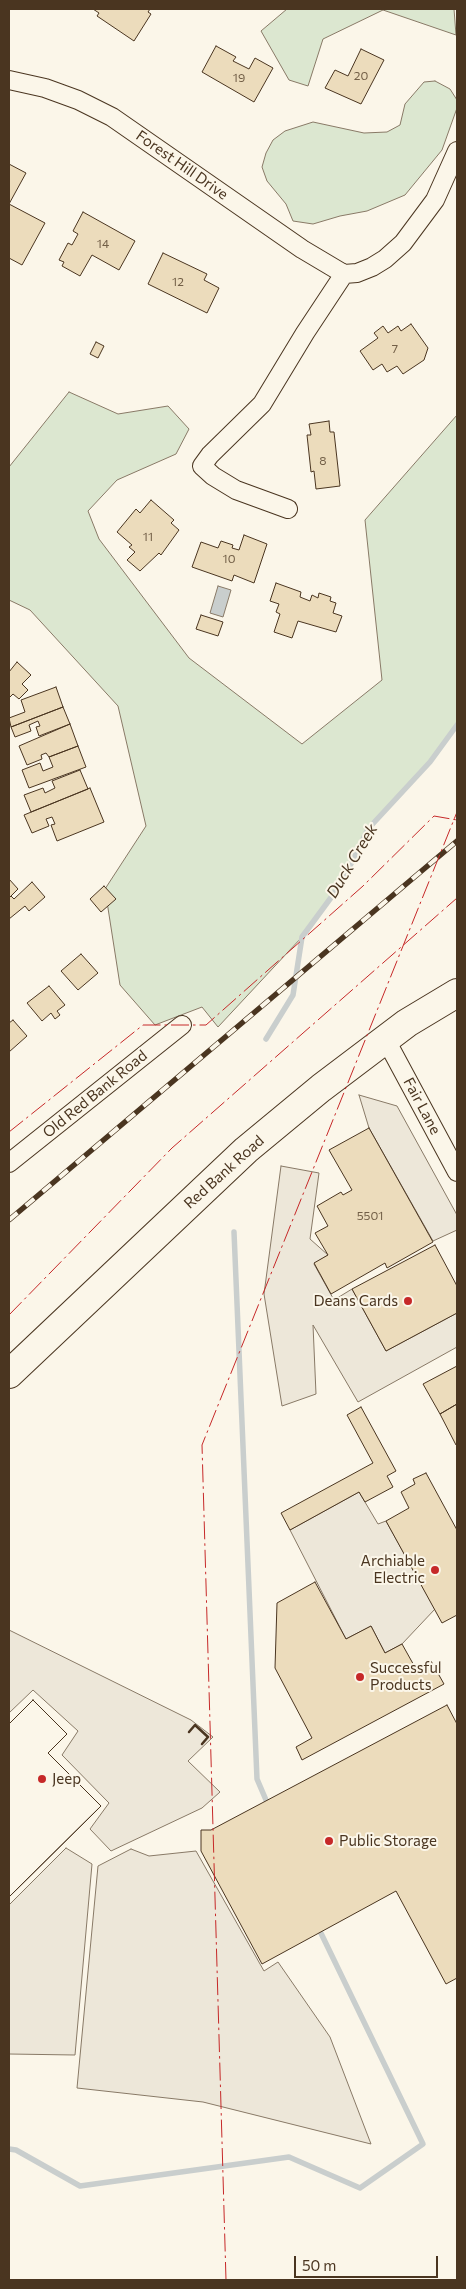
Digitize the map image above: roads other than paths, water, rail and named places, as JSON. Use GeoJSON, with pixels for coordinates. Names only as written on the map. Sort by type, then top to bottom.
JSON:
{"type":"FeatureCollection","features":[{"type":"Feature","properties":{"kind":"highway","name":"Red Bank Road"},"geometry":{"type":"LineString","coordinates":[[9,1374],[246,1150],[321,1088],[409,1022],[457,993]]}},
{"type":"Feature","properties":{"kind":"street","name":"Forest Hill Drive"},"geometry":{"type":"LineString","coordinates":[[9,80],[45,88],[78,100],[112,117],[302,249],[344,274]]}},
{"type":"Feature","properties":{"kind":"street"},"geometry":{"type":"LineString","coordinates":[[288,509],[236,490],[212,476],[202,466],[210,455],[262,404],[304,332],[344,274],[357,273],[372,267],[385,259],[403,243],[435,200],[457,151]]}},
{"type":"Feature","properties":{"kind":"street","name":"Old Red Bank Road"},"geometry":{"type":"LineString","coordinates":[[9,1163],[182,1025]]}},
{"type":"Feature","properties":{"kind":"street","name":"Fair Lane"},"geometry":{"type":"LineString","coordinates":[[386,1040],[457,1172]]}},
{"type":"Feature","properties":{"kind":"waterway","name":"Duck Creek"},"geometry":{"type":"LineString","coordinates":[[266,1039],[293,995],[302,937],[341,884],[368,829],[430,762],[457,725]]}},
{"type":"Feature","properties":{"kind":"waterway"},"geometry":{"type":"LineString","coordinates":[[234,1232],[257,1779],[269,1807]]}},
{"type":"Feature","properties":{"kind":"waterway"},"geometry":{"type":"LineString","coordinates":[[9,2149],[16,2150],[80,2186],[289,2157],[360,2188],[423,2144],[318,1927]]}},
{"type":"Feature","properties":{"kind":"railway"},"geometry":{"type":"LineString","coordinates":[[9,1220],[457,841]]}},
{"type":"Feature","properties":{"kind":"place","name":"Deans Cards"},"geometry":{"type":"Point","coordinates":[408,1301]}},
{"type":"Feature","properties":{"kind":"place","name":"Archiable Electric"},"geometry":{"type":"Point","coordinates":[435,1570]}},
{"type":"Feature","properties":{"kind":"place","name":"Successful Products"},"geometry":{"type":"Point","coordinates":[360,1677]}},
{"type":"Feature","properties":{"kind":"place","name":"Jeep"},"geometry":{"type":"Point","coordinates":[42,1779]}},
{"type":"Feature","properties":{"kind":"place","name":"Public Storage"},"geometry":{"type":"Point","coordinates":[329,1841]}}]}
